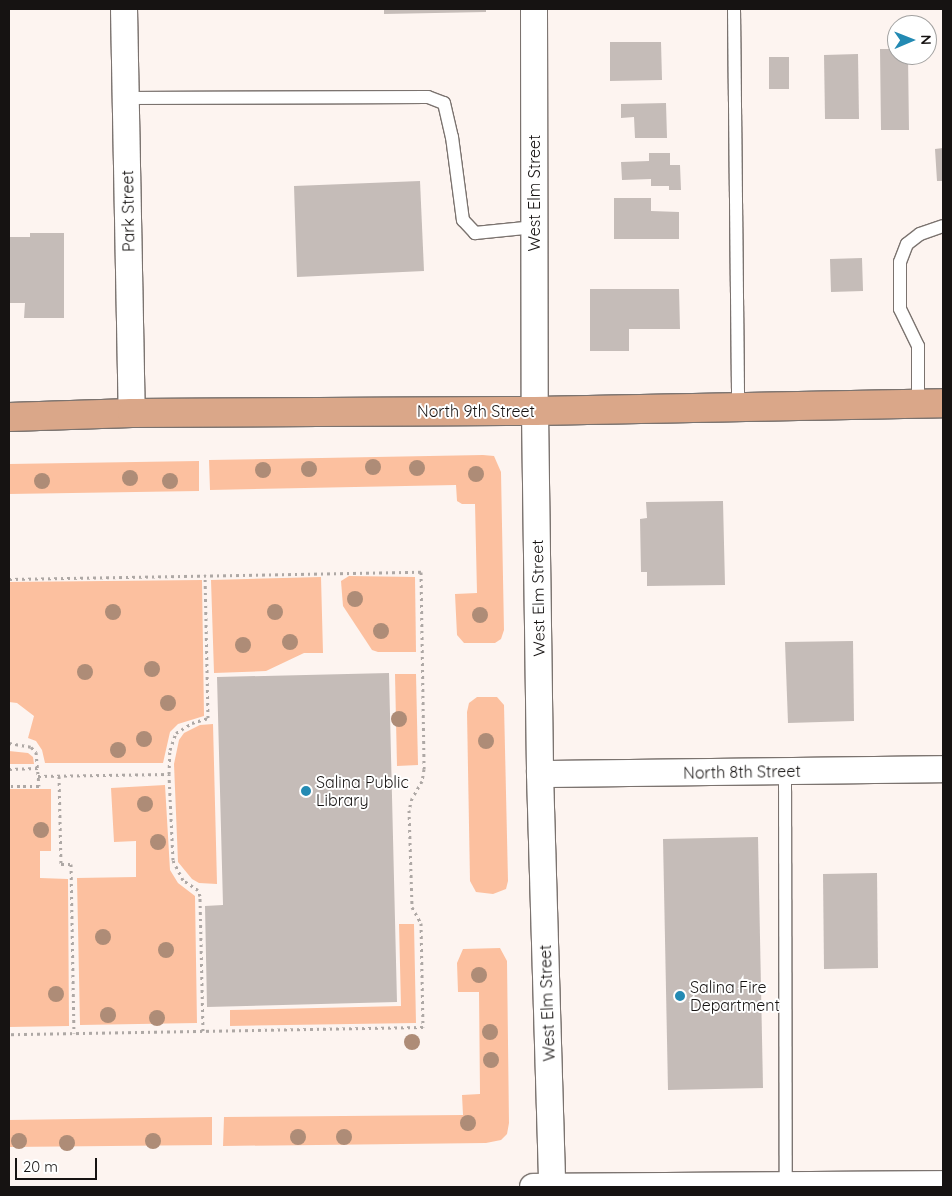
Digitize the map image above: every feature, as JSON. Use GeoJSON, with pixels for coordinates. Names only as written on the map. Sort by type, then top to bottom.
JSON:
{"type":"FeatureCollection","features":[{"type":"Feature","properties":{"kind":"main road","name":"North 9th Street"},"geometry":{"type":"LineString","coordinates":[[9,417],[132,413],[535,411],[931,403]]}},
{"type":"Feature","properties":{"kind":"street","name":"Park Street"},"geometry":{"type":"LineString","coordinates":[[124,9],[132,413]]}},
{"type":"Feature","properties":{"kind":"street","name":"West Elm Street"},"geometry":{"type":"LineString","coordinates":[[534,9],[535,411],[540,774],[552,1187]]}},
{"type":"Feature","properties":{"kind":"street","name":"North 8th Street"},"geometry":{"type":"LineString","coordinates":[[540,774],[943,769]]}},
{"type":"Feature","properties":{"kind":"street"},"geometry":{"type":"LineString","coordinates":[[533,1187],[943,1184]]}},
{"type":"Feature","properties":{"kind":"lane"},"geometry":{"type":"LineString","coordinates":[[734,9],[738,407]]}},
{"type":"Feature","properties":{"kind":"lane"},"geometry":{"type":"LineString","coordinates":[[126,98],[428,97],[444,103],[452,137],[464,220],[475,233],[534,227]]}},
{"type":"Feature","properties":{"kind":"lane"},"geometry":{"type":"LineString","coordinates":[[931,403],[918,346],[900,309],[900,262],[907,244],[920,234],[943,226]]}},
{"type":"Feature","properties":{"kind":"lane"},"geometry":{"type":"LineString","coordinates":[[785,771],[786,1185]]}},
{"type":"Feature","properties":{"kind":"path"},"geometry":{"type":"LineString","coordinates":[[9,579],[421,572],[424,769],[422,781],[412,798],[409,810],[412,907],[421,923],[423,1027],[9,1034]]}},
{"type":"Feature","properties":{"kind":"path"},"geometry":{"type":"LineString","coordinates":[[203,1031],[200,896],[198,890],[184,880],[173,860],[169,774],[170,750],[176,733],[192,723],[208,718],[205,575]]}},
{"type":"Feature","properties":{"kind":"path"},"geometry":{"type":"LineString","coordinates":[[9,743],[32,747],[36,752],[39,786],[9,786]]}},
{"type":"Feature","properties":{"kind":"path"},"geometry":{"type":"LineString","coordinates":[[9,769],[38,768]]}},
{"type":"Feature","properties":{"kind":"path"},"geometry":{"type":"LineString","coordinates":[[38,776],[169,774]]}},
{"type":"Feature","properties":{"kind":"path"},"geometry":{"type":"LineString","coordinates":[[59,776],[60,864],[71,864],[74,1033]]}},
{"type":"Feature","properties":{"kind":"shaded area"},"geometry":{"type":"Polygon","coordinates":[[[494,456],[501,472],[504,630],[501,639],[495,643],[464,643],[457,635],[455,594],[477,593],[475,504],[462,504],[457,501],[456,485],[210,490],[209,460],[494,456]]]}},
{"type":"Feature","properties":{"kind":"shaded area"},"geometry":{"type":"Polygon","coordinates":[[[199,461],[199,491],[9,494],[9,464],[199,461]]]}},
{"type":"Feature","properties":{"kind":"shaded area"},"geometry":{"type":"Polygon","coordinates":[[[349,576],[415,577],[416,652],[378,652],[372,650],[343,606],[341,581],[349,576]]]}},
{"type":"Feature","properties":{"kind":"shaded area"},"geometry":{"type":"Polygon","coordinates":[[[321,577],[323,653],[304,653],[266,671],[214,673],[211,580],[321,577]]]}},
{"type":"Feature","properties":{"kind":"shaded area"},"geometry":{"type":"Polygon","coordinates":[[[202,580],[204,716],[178,724],[170,732],[163,763],[45,763],[42,750],[36,741],[28,738],[34,716],[17,703],[9,702],[9,582],[202,580]]]}},
{"type":"Feature","properties":{"kind":"shaded area"},"geometry":{"type":"Polygon","coordinates":[[[395,674],[416,674],[418,765],[397,766],[395,674]]]}},
{"type":"Feature","properties":{"kind":"shaded area"},"geometry":{"type":"Polygon","coordinates":[[[477,697],[497,697],[504,705],[508,881],[506,889],[493,894],[476,892],[470,881],[467,712],[469,703],[477,697]]]}},
{"type":"Feature","properties":{"kind":"shaded area"},"geometry":{"type":"Polygon","coordinates":[[[213,724],[217,884],[199,883],[192,879],[178,862],[174,764],[179,740],[184,733],[200,725],[213,724]]]}},
{"type":"Feature","properties":{"kind":"shaded area"},"geometry":{"type":"Polygon","coordinates":[[[9,751],[28,753],[33,757],[34,764],[9,764],[9,751]]]}},
{"type":"Feature","properties":{"kind":"shaded area"},"geometry":{"type":"Polygon","coordinates":[[[165,785],[170,870],[178,883],[195,896],[197,1023],[80,1025],[77,878],[136,877],[136,841],[114,842],[111,788],[165,785]]]}},
{"type":"Feature","properties":{"kind":"shaded area"},"geometry":{"type":"Polygon","coordinates":[[[9,789],[51,789],[51,851],[40,851],[40,878],[68,879],[69,1026],[9,1027],[9,789]]]}},
{"type":"Feature","properties":{"kind":"shaded area"},"geometry":{"type":"Polygon","coordinates":[[[399,924],[414,924],[416,1023],[230,1026],[230,1010],[401,1006],[399,924]]]}},
{"type":"Feature","properties":{"kind":"shaded area"},"geometry":{"type":"Polygon","coordinates":[[[500,948],[507,961],[509,1123],[507,1134],[501,1140],[486,1143],[223,1146],[224,1117],[463,1115],[462,1095],[480,1094],[479,992],[458,992],[457,963],[463,949],[500,948]]]}},
{"type":"Feature","properties":{"kind":"shaded area"},"geometry":{"type":"Polygon","coordinates":[[[212,1117],[212,1145],[9,1147],[9,1120],[212,1117]]]}},
{"type":"Feature","properties":{"kind":"building"},"geometry":{"type":"Polygon","coordinates":[[[384,9],[486,9],[486,12],[384,14],[384,9]]]}},
{"type":"Feature","properties":{"kind":"building"},"geometry":{"type":"Polygon","coordinates":[[[610,42],[661,42],[662,80],[610,81],[610,42]]]}},
{"type":"Feature","properties":{"kind":"building"},"geometry":{"type":"Polygon","coordinates":[[[880,49],[887,49],[887,65],[908,65],[909,130],[881,130],[880,49]]]}},
{"type":"Feature","properties":{"kind":"building"},"geometry":{"type":"Polygon","coordinates":[[[858,54],[859,119],[825,119],[824,55],[858,54]]]}},
{"type":"Feature","properties":{"kind":"building"},"geometry":{"type":"Polygon","coordinates":[[[769,57],[789,57],[789,89],[769,89],[769,57]]]}},
{"type":"Feature","properties":{"kind":"building"},"geometry":{"type":"Polygon","coordinates":[[[666,103],[667,138],[635,138],[634,117],[621,118],[621,104],[666,103]]]}},
{"type":"Feature","properties":{"kind":"building"},"geometry":{"type":"Polygon","coordinates":[[[943,148],[943,181],[937,181],[935,149],[943,148]]]}},
{"type":"Feature","properties":{"kind":"building"},"geometry":{"type":"Polygon","coordinates":[[[649,153],[670,153],[670,165],[680,165],[681,190],[669,190],[669,186],[651,186],[651,179],[622,180],[621,162],[649,161],[649,153]]]}},
{"type":"Feature","properties":{"kind":"building"},"geometry":{"type":"Polygon","coordinates":[[[420,181],[424,271],[297,277],[294,186],[420,181]]]}},
{"type":"Feature","properties":{"kind":"building"},"geometry":{"type":"Polygon","coordinates":[[[614,198],[651,198],[651,211],[679,212],[679,239],[614,239],[614,198]]]}},
{"type":"Feature","properties":{"kind":"building"},"geometry":{"type":"Polygon","coordinates":[[[30,233],[64,233],[64,318],[24,318],[25,303],[9,303],[9,237],[30,237],[30,233]]]}},
{"type":"Feature","properties":{"kind":"building"},"geometry":{"type":"Polygon","coordinates":[[[862,258],[863,291],[831,292],[830,259],[862,258]]]}},
{"type":"Feature","properties":{"kind":"building"},"geometry":{"type":"Polygon","coordinates":[[[590,289],[679,289],[680,329],[629,329],[629,351],[590,351],[590,289]]]}},
{"type":"Feature","properties":{"kind":"building"},"geometry":{"type":"Polygon","coordinates":[[[723,501],[725,585],[647,586],[647,572],[641,572],[640,519],[647,518],[646,502],[723,501]]]}},
{"type":"Feature","properties":{"kind":"building"},"geometry":{"type":"Polygon","coordinates":[[[853,641],[854,721],[788,723],[785,642],[853,641]]]}},
{"type":"Feature","properties":{"kind":"building","name":"Salina Public Library"},"geometry":{"type":"Polygon","coordinates":[[[389,673],[397,1002],[207,1007],[205,906],[223,905],[217,677],[389,673]]]}},
{"type":"Feature","properties":{"kind":"building"},"geometry":{"type":"Polygon","coordinates":[[[758,837],[763,1088],[668,1090],[663,839],[758,837]]]}},
{"type":"Feature","properties":{"kind":"building"},"geometry":{"type":"Polygon","coordinates":[[[877,873],[878,968],[824,969],[823,874],[877,873]]]}},
{"type":"Feature","properties":{"kind":"place","name":"Salina Public Library"},"geometry":{"type":"Point","coordinates":[306,791]}},
{"type":"Feature","properties":{"kind":"place","name":"Salina Fire Department"},"geometry":{"type":"Point","coordinates":[680,996]}}]}
